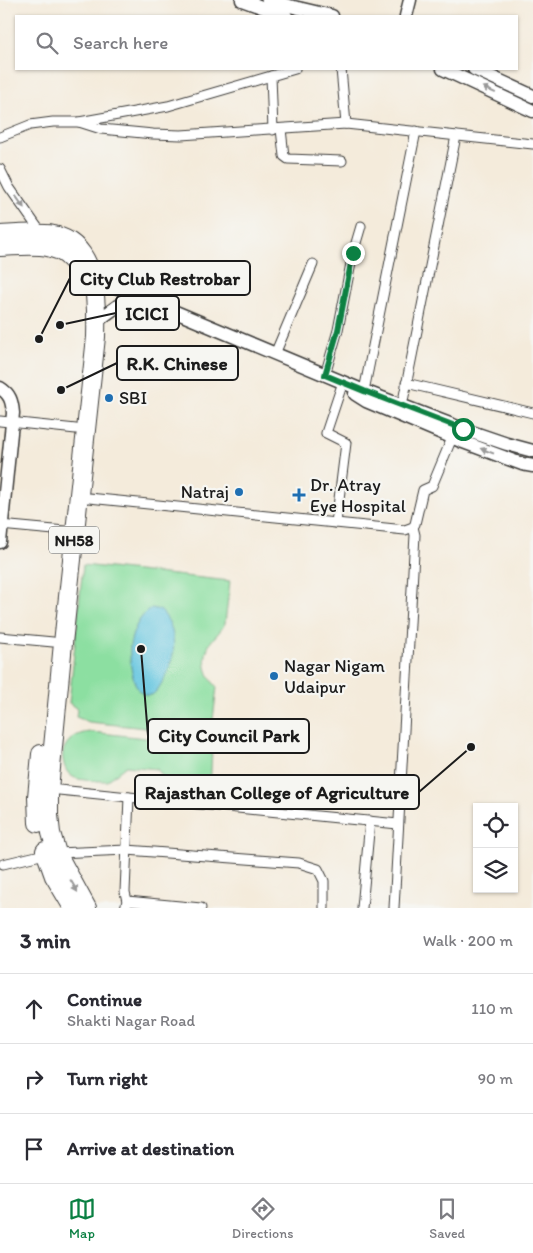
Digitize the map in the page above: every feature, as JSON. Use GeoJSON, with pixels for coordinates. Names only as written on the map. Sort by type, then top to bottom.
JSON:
{"type":"FeatureCollection","features":[{"type":"Feature","properties":{"kind":"highway","name":"NH58"},"geometry":{"type":"LineString","coordinates":[[0,235],[42,234],[55,236],[73,244],[84,256],[92,277],[96,302],[97,321],[94,366],[63,643],[50,789],[49,824],[54,876],[73,908]]}},
{"type":"Feature","properties":{"kind":"highway","name":"NH58"},"geometry":{"type":"LineString","coordinates":[[0,247],[58,249],[70,258],[78,269],[84,294],[86,326],[37,796],[39,829],[51,853],[65,869],[87,908]]}},
{"type":"Feature","properties":{"kind":"street"},"geometry":{"type":"LineString","coordinates":[[242,0],[283,15]]}},
{"type":"Feature","properties":{"kind":"street"},"geometry":{"type":"LineString","coordinates":[[268,0],[328,15]]}},
{"type":"Feature","properties":{"kind":"street"},"geometry":{"type":"LineString","coordinates":[[406,15],[410,0]]}},
{"type":"Feature","properties":{"kind":"street"},"geometry":{"type":"LineString","coordinates":[[0,136],[30,125],[53,122],[79,122],[168,106],[291,70]]}},
{"type":"Feature","properties":{"kind":"street"},"geometry":{"type":"LineString","coordinates":[[341,70],[346,124]]}},
{"type":"Feature","properties":{"kind":"street"},"geometry":{"type":"LineString","coordinates":[[445,70],[533,111]]}},
{"type":"Feature","properties":{"kind":"street"},"geometry":{"type":"LineString","coordinates":[[476,70],[533,96]]}},
{"type":"Feature","properties":{"kind":"street"},"geometry":{"type":"LineString","coordinates":[[270,76],[277,129],[284,156],[288,159],[342,160]]}},
{"type":"Feature","properties":{"kind":"street"},"geometry":{"type":"LineString","coordinates":[[79,122],[101,129],[166,135],[346,124],[533,144]]}},
{"type":"Feature","properties":{"kind":"street"},"geometry":{"type":"LineString","coordinates":[[364,391],[416,131]]}},
{"type":"Feature","properties":{"kind":"street"},"geometry":{"type":"LineString","coordinates":[[402,406],[456,136]]}},
{"type":"Feature","properties":{"kind":"street"},"geometry":{"type":"LineString","coordinates":[[0,169],[9,187],[42,234]]}},
{"type":"Feature","properties":{"kind":"street"},"geometry":{"type":"LineString","coordinates":[[325,375],[338,330],[353,253],[361,226]]}},
{"type":"Feature","properties":{"kind":"street"},"geometry":{"type":"LineString","coordinates":[[275,354],[313,264]]}},
{"type":"Feature","properties":{"kind":"street"},"geometry":{"type":"LineString","coordinates":[[92,277],[402,406],[480,435],[533,451]]}},
{"type":"Feature","properties":{"kind":"street"},"geometry":{"type":"LineString","coordinates":[[97,321],[134,294]]}},
{"type":"Feature","properties":{"kind":"street"},"geometry":{"type":"LineString","coordinates":[[345,383],[360,398],[452,438],[507,459],[533,466]]}},
{"type":"Feature","properties":{"kind":"street"},"geometry":{"type":"LineString","coordinates":[[336,523],[346,443],[326,433],[345,383]]}},
{"type":"Feature","properties":{"kind":"street"},"geometry":{"type":"LineString","coordinates":[[406,384],[533,414]]}},
{"type":"Feature","properties":{"kind":"street"},"geometry":{"type":"LineString","coordinates":[[0,388],[6,392],[11,400],[13,413],[6,422],[0,542]]}},
{"type":"Feature","properties":{"kind":"street"},"geometry":{"type":"LineString","coordinates":[[6,422],[76,429]]}},
{"type":"Feature","properties":{"kind":"street"},"geometry":{"type":"LineString","coordinates":[[79,497],[406,530],[413,527],[423,490],[432,486],[452,438]]}},
{"type":"Feature","properties":{"kind":"street"},"geometry":{"type":"LineString","coordinates":[[1,525],[65,531]]}},
{"type":"Feature","properties":{"kind":"street"},"geometry":{"type":"LineString","coordinates":[[394,908],[415,535],[413,527]]}},
{"type":"Feature","properties":{"kind":"street"},"geometry":{"type":"LineString","coordinates":[[0,637],[53,642]]}},
{"type":"Feature","properties":{"kind":"street"},"geometry":{"type":"LineString","coordinates":[[50,789],[398,824]]}},
{"type":"Feature","properties":{"kind":"street"},"geometry":{"type":"LineString","coordinates":[[129,797],[126,904],[201,908]]}},
{"type":"Feature","properties":{"kind":"street"},"geometry":{"type":"LineString","coordinates":[[362,908],[370,821]]}},
{"type":"Feature","properties":{"kind":"street"},"geometry":{"type":"LineString","coordinates":[[3,864],[51,853],[127,850],[299,863],[318,869],[324,881],[324,908]]}},
{"type":"Feature","properties":{"kind":"green space"},"geometry":{"type":"Polygon","coordinates":[[[83,565],[230,581],[225,623],[209,645],[206,657],[209,676],[217,687],[211,735],[89,722],[76,717],[77,709],[69,703],[83,565]]]}},
{"type":"Feature","properties":{"kind":"green space"},"geometry":{"type":"Polygon","coordinates":[[[92,732],[207,745],[212,748],[210,793],[173,789],[157,769],[126,766],[107,781],[84,780],[73,777],[65,768],[63,751],[65,746],[79,734],[92,732]]]}},
{"type":"Feature","properties":{"kind":"water"},"geometry":{"type":"Polygon","coordinates":[[[152,608],[160,610],[171,626],[174,646],[173,657],[166,676],[154,693],[145,695],[136,685],[133,677],[130,647],[136,625],[143,615],[152,608]]]}},
{"type":"Feature","properties":{"kind":"place","name":"ICICI"},"geometry":{"type":"Point","coordinates":[60,325]}},
{"type":"Feature","properties":{"kind":"place","name":"City Club Restrobar"},"geometry":{"type":"Point","coordinates":[39,339]}},
{"type":"Feature","properties":{"kind":"place","name":"R.K. Chinese"},"geometry":{"type":"Point","coordinates":[61,390]}},
{"type":"Feature","properties":{"kind":"place","name":"SBI"},"geometry":{"type":"Point","coordinates":[109,398]}},
{"type":"Feature","properties":{"kind":"place","name":"Natraj"},"geometry":{"type":"Point","coordinates":[239,492]}},
{"type":"Feature","properties":{"kind":"place","name":"Dr. Atray Eye Hospital"},"geometry":{"type":"Point","coordinates":[299,495]}},
{"type":"Feature","properties":{"kind":"place","name":"City Council Park"},"geometry":{"type":"Point","coordinates":[141,649]}},
{"type":"Feature","properties":{"kind":"place","name":"Nagar Nigam Udaipur"},"geometry":{"type":"Point","coordinates":[274,676]}},
{"type":"Feature","properties":{"kind":"place","name":"Rajasthan College of Agriculture"},"geometry":{"type":"Point","coordinates":[471,747]}},
{"type":"Feature","properties":{"kind":"route"},"geometry":{"type":"LineString","coordinates":[[353,253],[338,330],[325,375],[463,429]]}}]}
